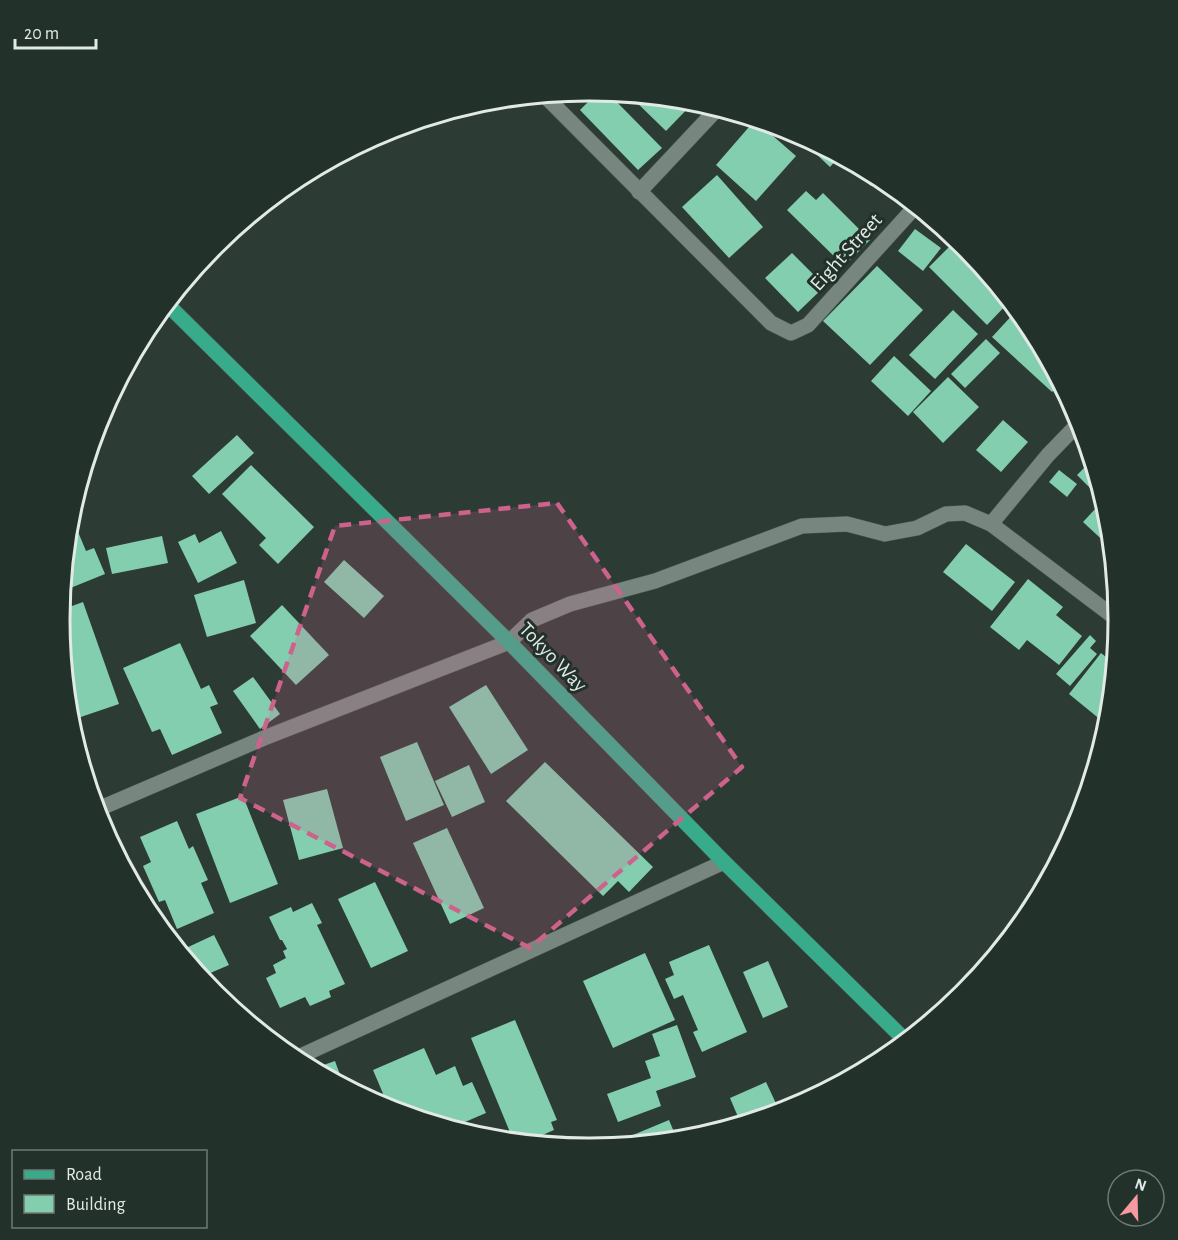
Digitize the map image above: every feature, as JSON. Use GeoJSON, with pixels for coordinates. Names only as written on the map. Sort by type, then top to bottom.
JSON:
{"type":"FeatureCollection","features":[{"type":"Feature","properties":{"kind":"main road","name":"Tokyo Way"},"geometry":{"type":"LineString","coordinates":[[173,310],[509,642],[724,862],[900,1035]]}},
{"type":"Feature","properties":{"kind":"street"},"geometry":{"type":"LineString","coordinates":[[552,103],[639,192],[710,116]]}},
{"type":"Feature","properties":{"kind":"street","name":"Eight Street"},"geometry":{"type":"LineString","coordinates":[[639,192],[771,323],[791,333],[808,325],[910,213]]}},
{"type":"Feature","properties":{"kind":"street"},"geometry":{"type":"LineString","coordinates":[[991,524],[1048,455],[1071,431]]}},
{"type":"Feature","properties":{"kind":"street"},"geometry":{"type":"LineString","coordinates":[[105,806],[264,738],[509,642],[532,620],[570,604],[655,582],[802,526],[848,524],[885,534],[917,528],[945,514],[965,513],[991,524],[1108,612]]}},
{"type":"Feature","properties":{"kind":"street"},"geometry":{"type":"LineString","coordinates":[[305,1054],[724,862]]}},
{"type":"Feature","properties":{"kind":"highlighted area"},"geometry":{"type":"Polygon","coordinates":[[[557,503],[742,767],[530,948],[240,798],[335,526],[557,503]]]}},
{"type":"Feature","properties":{"kind":"building"},"geometry":{"type":"Polygon","coordinates":[[[589,101],[618,103],[662,148],[638,170],[580,110],[589,101]]]}},
{"type":"Feature","properties":{"kind":"building"},"geometry":{"type":"Polygon","coordinates":[[[639,104],[686,110],[666,131],[639,104]]]}},
{"type":"Feature","properties":{"kind":"building"},"geometry":{"type":"Polygon","coordinates":[[[749,127],[773,135],[796,156],[756,201],[716,165],[749,127]]]}},
{"type":"Feature","properties":{"kind":"building"},"geometry":{"type":"Polygon","coordinates":[[[817,154],[833,163],[830,167],[817,154]]]}},
{"type":"Feature","properties":{"kind":"building"},"geometry":{"type":"Polygon","coordinates":[[[717,175],[763,227],[729,258],[682,207],[717,175]]]}},
{"type":"Feature","properties":{"kind":"building"},"geometry":{"type":"Polygon","coordinates":[[[806,191],[816,200],[823,193],[870,240],[844,266],[787,210],[806,191]]]}},
{"type":"Feature","properties":{"kind":"building"},"geometry":{"type":"Polygon","coordinates":[[[915,229],[941,248],[923,271],[898,251],[915,229]]]}},
{"type":"Feature","properties":{"kind":"building"},"geometry":{"type":"Polygon","coordinates":[[[949,247],[979,278],[1003,308],[987,325],[929,267],[949,247]]]}},
{"type":"Feature","properties":{"kind":"building"},"geometry":{"type":"Polygon","coordinates":[[[792,253],[825,286],[798,312],[765,278],[792,253]]]}},
{"type":"Feature","properties":{"kind":"building"},"geometry":{"type":"Polygon","coordinates":[[[877,266],[923,310],[870,365],[823,321],[877,266]]]}},
{"type":"Feature","properties":{"kind":"building"},"geometry":{"type":"Polygon","coordinates":[[[953,310],[978,334],[935,379],[909,355],[953,310]]]}},
{"type":"Feature","properties":{"kind":"building"},"geometry":{"type":"Polygon","coordinates":[[[1010,318],[1054,390],[1052,392],[992,337],[1010,318]]]}},
{"type":"Feature","properties":{"kind":"building"},"geometry":{"type":"Polygon","coordinates":[[[986,339],[1000,353],[965,388],[951,374],[986,339]]]}},
{"type":"Feature","properties":{"kind":"building"},"geometry":{"type":"Polygon","coordinates":[[[894,356],[931,391],[908,416],[871,381],[894,356]]]}},
{"type":"Feature","properties":{"kind":"building"},"geometry":{"type":"Polygon","coordinates":[[[948,377],[979,407],[943,443],[913,412],[948,377]]]}},
{"type":"Feature","properties":{"kind":"building"},"geometry":{"type":"Polygon","coordinates":[[[1003,420],[1028,442],[1001,472],[976,450],[1003,420]]]}},
{"type":"Feature","properties":{"kind":"building"},"geometry":{"type":"Polygon","coordinates":[[[237,435],[254,453],[209,494],[192,476],[237,435]]]}},
{"type":"Feature","properties":{"kind":"building"},"geometry":{"type":"Polygon","coordinates":[[[251,465],[314,527],[278,564],[259,545],[266,538],[222,494],[251,465]]]}},
{"type":"Feature","properties":{"kind":"building"},"geometry":{"type":"Polygon","coordinates":[[[1084,468],[1091,489],[1077,475],[1084,468]]]}},
{"type":"Feature","properties":{"kind":"building"},"geometry":{"type":"Polygon","coordinates":[[[1059,470],[1077,484],[1067,497],[1049,482],[1059,470]]]}},
{"type":"Feature","properties":{"kind":"building"},"geometry":{"type":"Polygon","coordinates":[[[1095,509],[1101,539],[1083,522],[1095,509]]]}},
{"type":"Feature","properties":{"kind":"building"},"geometry":{"type":"Polygon","coordinates":[[[221,531],[237,563],[198,583],[178,542],[195,534],[199,543],[221,531]]]}},
{"type":"Feature","properties":{"kind":"building"},"geometry":{"type":"Polygon","coordinates":[[[78,532],[86,551],[94,548],[105,574],[72,587],[78,532]]]}},
{"type":"Feature","properties":{"kind":"building"},"geometry":{"type":"Polygon","coordinates":[[[162,536],[168,563],[112,574],[106,548],[162,536]]]}},
{"type":"Feature","properties":{"kind":"building"},"geometry":{"type":"Polygon","coordinates":[[[966,544],[1015,582],[992,611],[943,572],[966,544]]]}},
{"type":"Feature","properties":{"kind":"building"},"geometry":{"type":"Polygon","coordinates":[[[344,560],[384,596],[364,618],[324,582],[344,560]]]}},
{"type":"Feature","properties":{"kind":"building"},"geometry":{"type":"Polygon","coordinates":[[[1028,579],[1063,607],[1056,615],[1082,636],[1059,665],[1027,640],[1019,650],[990,627],[1028,579]]]}},
{"type":"Feature","properties":{"kind":"building"},"geometry":{"type":"Polygon","coordinates":[[[244,580],[256,623],[207,637],[194,595],[244,580]]]}},
{"type":"Feature","properties":{"kind":"building"},"geometry":{"type":"Polygon","coordinates":[[[83,602],[119,704],[79,717],[72,654],[71,606],[83,602]]]}},
{"type":"Feature","properties":{"kind":"building"},"geometry":{"type":"Polygon","coordinates":[[[282,605],[329,655],[296,685],[250,636],[282,605]]]}},
{"type":"Feature","properties":{"kind":"building"},"geometry":{"type":"Polygon","coordinates":[[[1090,635],[1096,641],[1090,648],[1097,654],[1070,686],[1056,674],[1090,635]]]}},
{"type":"Feature","properties":{"kind":"building"},"geometry":{"type":"Polygon","coordinates":[[[180,643],[201,689],[209,685],[218,704],[210,707],[222,733],[172,755],[160,729],[152,732],[123,668],[180,643]]]}},
{"type":"Feature","properties":{"kind":"building"},"geometry":{"type":"Polygon","coordinates":[[[1101,653],[1106,657],[1098,718],[1069,694],[1101,653]]]}},
{"type":"Feature","properties":{"kind":"building"},"geometry":{"type":"Polygon","coordinates":[[[253,677],[280,714],[260,729],[233,691],[253,677]]]}},
{"type":"Feature","properties":{"kind":"building"},"geometry":{"type":"Polygon","coordinates":[[[486,685],[528,750],[491,774],[449,707],[486,685]]]}},
{"type":"Feature","properties":{"kind":"building"},"geometry":{"type":"Polygon","coordinates":[[[417,742],[444,805],[406,821],[380,757],[417,742]]]}},
{"type":"Feature","properties":{"kind":"building"},"geometry":{"type":"Polygon","coordinates":[[[545,762],[653,867],[629,892],[618,881],[603,896],[506,801],[545,762]]]}},
{"type":"Feature","properties":{"kind":"building"},"geometry":{"type":"Polygon","coordinates":[[[469,765],[485,802],[452,817],[435,781],[469,765]]]}},
{"type":"Feature","properties":{"kind":"building"},"geometry":{"type":"Polygon","coordinates":[[[327,789],[343,848],[299,860],[283,800],[327,789]]]}},
{"type":"Feature","properties":{"kind":"building"},"geometry":{"type":"Polygon","coordinates":[[[243,796],[278,884],[230,903],[196,814],[243,796]]]}},
{"type":"Feature","properties":{"kind":"building"},"geometry":{"type":"Polygon","coordinates":[[[177,821],[189,849],[193,846],[208,880],[201,883],[214,913],[177,929],[165,900],[159,902],[143,866],[151,862],[140,837],[177,821]]]}},
{"type":"Feature","properties":{"kind":"building"},"geometry":{"type":"Polygon","coordinates":[[[447,828],[484,908],[450,924],[413,843],[447,828]]]}},
{"type":"Feature","properties":{"kind":"building"},"geometry":{"type":"Polygon","coordinates":[[[375,882],[408,951],[371,968],[338,899],[375,882]]]}},
{"type":"Feature","properties":{"kind":"building"},"geometry":{"type":"Polygon","coordinates":[[[312,903],[322,923],[317,925],[345,984],[329,991],[331,997],[310,1006],[305,997],[280,1008],[266,978],[276,973],[273,965],[286,958],[283,951],[287,949],[269,917],[291,907],[293,912],[312,903]]]}},
{"type":"Feature","properties":{"kind":"building"},"geometry":{"type":"Polygon","coordinates":[[[214,935],[229,965],[209,973],[187,947],[214,935]]]}},
{"type":"Feature","properties":{"kind":"building"},"geometry":{"type":"Polygon","coordinates":[[[709,945],[747,1032],[702,1052],[693,1032],[698,1030],[683,995],[674,999],[665,979],[674,975],[669,962],[709,945]]]}},
{"type":"Feature","properties":{"kind":"building"},"geometry":{"type":"Polygon","coordinates":[[[645,953],[675,1020],[613,1048],[583,981],[645,953]]]}},
{"type":"Feature","properties":{"kind":"building"},"geometry":{"type":"Polygon","coordinates":[[[768,961],[788,1007],[763,1018],[743,972],[768,961]]]}},
{"type":"Feature","properties":{"kind":"building"},"geometry":{"type":"Polygon","coordinates":[[[515,1020],[557,1120],[551,1122],[554,1130],[541,1136],[510,1132],[471,1038],[515,1020]]]}},
{"type":"Feature","properties":{"kind":"building"},"geometry":{"type":"Polygon","coordinates":[[[677,1025],[696,1077],[656,1091],[661,1106],[618,1122],[607,1094],[651,1078],[645,1061],[660,1056],[652,1034],[677,1025]]]}},
{"type":"Feature","properties":{"kind":"building"},"geometry":{"type":"Polygon","coordinates":[[[424,1048],[436,1075],[455,1066],[463,1086],[472,1082],[486,1113],[463,1123],[422,1111],[384,1096],[373,1070],[424,1048]]]}},
{"type":"Feature","properties":{"kind":"building"},"geometry":{"type":"Polygon","coordinates":[[[335,1061],[340,1074],[330,1069],[324,1065],[335,1061]]]}},
{"type":"Feature","properties":{"kind":"building"},"geometry":{"type":"Polygon","coordinates":[[[766,1082],[776,1103],[738,1117],[730,1098],[766,1082]]]}},
{"type":"Feature","properties":{"kind":"building"},"geometry":{"type":"Polygon","coordinates":[[[669,1120],[674,1131],[633,1136],[669,1120]]]}}]}
